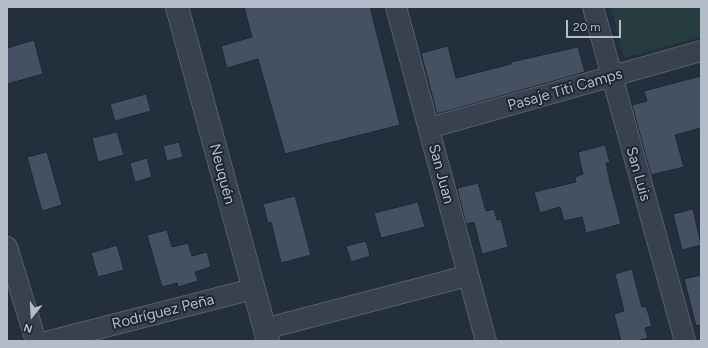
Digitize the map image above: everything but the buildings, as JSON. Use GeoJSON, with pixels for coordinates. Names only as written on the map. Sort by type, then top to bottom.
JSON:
{"type":"FeatureCollection","features":[{"type":"Feature","properties":{"kind":"street","name":"Neuquén"},"geometry":{"type":"LineString","coordinates":[[177,7],[252,289],[266,335]]}},
{"type":"Feature","properties":{"kind":"street","name":"San Juan"},"geometry":{"type":"LineString","coordinates":[[396,7],[467,276],[486,341]]}},
{"type":"Feature","properties":{"kind":"street","name":"San Luis"},"geometry":{"type":"LineString","coordinates":[[593,7],[685,341]]}},
{"type":"Feature","properties":{"kind":"street","name":"Pasaje Titi Camps"},"geometry":{"type":"LineString","coordinates":[[429,128],[701,52]]}},
{"type":"Feature","properties":{"kind":"street"},"geometry":{"type":"LineString","coordinates":[[7,247],[36,341]]}},
{"type":"Feature","properties":{"kind":"street"},"geometry":{"type":"LineString","coordinates":[[266,335],[467,276]]}},
{"type":"Feature","properties":{"kind":"street","name":"Rodríguez Peña"},"geometry":{"type":"LineString","coordinates":[[50,341],[252,289]]}},
{"type":"Feature","properties":{"kind":"green space"},"geometry":{"type":"Polygon","coordinates":[[[611,7],[701,7],[701,37],[624,58],[611,7]]]}}]}
